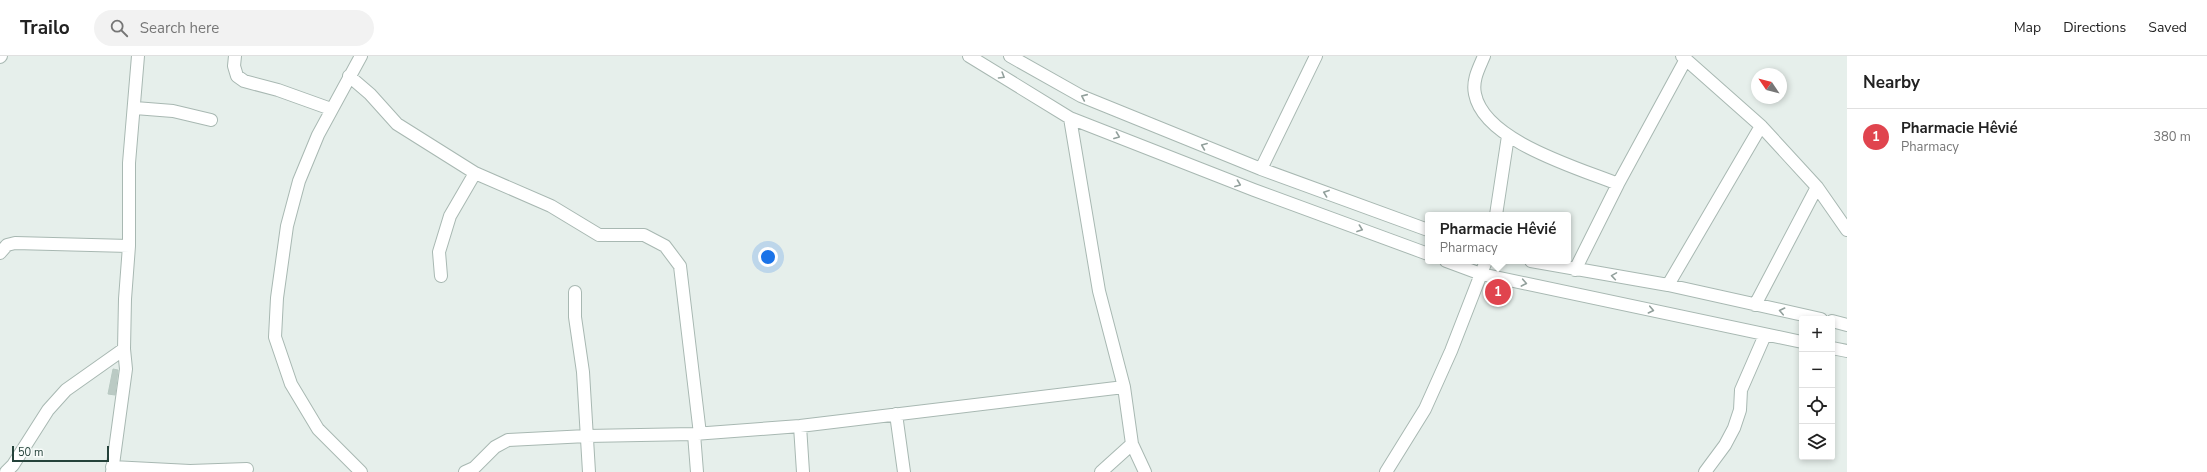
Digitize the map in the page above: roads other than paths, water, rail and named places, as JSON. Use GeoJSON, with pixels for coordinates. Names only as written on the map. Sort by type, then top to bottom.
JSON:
{"type":"FeatureCollection","features":[{"type":"Feature","properties":{"kind":"street"},"geometry":{"type":"LineString","coordinates":[[138,56],[135,108],[128,163],[129,246],[125,299],[124,349],[126,369],[112,470],[190,471],[247,469]]}},
{"type":"Feature","properties":{"kind":"street"},"geometry":{"type":"LineString","coordinates":[[235,56],[234,66],[237,76],[244,82],[278,90],[331,109]]}},
{"type":"Feature","properties":{"kind":"street"},"geometry":{"type":"LineString","coordinates":[[361,56],[318,135],[299,181],[286,226],[277,298],[275,337],[291,384],[318,429],[361,472]]}},
{"type":"Feature","properties":{"kind":"street"},"geometry":{"type":"LineString","coordinates":[[969,56],[1070,118],[1254,190],[1425,253]]}},
{"type":"Feature","properties":{"kind":"street"},"geometry":{"type":"LineString","coordinates":[[1010,56],[1082,96],[1261,169],[1425,229]]}},
{"type":"Feature","properties":{"kind":"street"},"geometry":{"type":"LineString","coordinates":[[1261,169],[1316,56]]}},
{"type":"Feature","properties":{"kind":"street"},"geometry":{"type":"LineString","coordinates":[[1484,56],[1475,77],[1475,93],[1480,109],[1508,136],[1529,148],[1618,184]]}},
{"type":"Feature","properties":{"kind":"street"},"geometry":{"type":"LineString","coordinates":[[1575,270],[1684,58],[1761,126],[1817,187],[1847,230]]}},
{"type":"Feature","properties":{"kind":"street"},"geometry":{"type":"LineString","coordinates":[[349,76],[370,94],[396,124],[475,173],[551,206],[590,232],[598,235],[644,235],[665,246],[674,256],[680,266],[697,434],[697,472]]}},
{"type":"Feature","properties":{"kind":"street"},"geometry":{"type":"LineString","coordinates":[[135,108],[173,111],[211,120]]}},
{"type":"Feature","properties":{"kind":"street"},"geometry":{"type":"LineString","coordinates":[[1070,118],[1099,291],[1124,387],[1132,444],[1145,472]]}},
{"type":"Feature","properties":{"kind":"street"},"geometry":{"type":"LineString","coordinates":[[1668,285],[1761,126]]}},
{"type":"Feature","properties":{"kind":"street"},"geometry":{"type":"LineString","coordinates":[[1496,212],[1508,136]]}},
{"type":"Feature","properties":{"kind":"street"},"geometry":{"type":"LineString","coordinates":[[441,276],[439,252],[450,216],[475,173]]}},
{"type":"Feature","properties":{"kind":"street"},"geometry":{"type":"LineString","coordinates":[[1755,305],[1817,187]]}},
{"type":"Feature","properties":{"kind":"street"},"geometry":{"type":"LineString","coordinates":[[0,253],[7,245],[15,243],[129,246]]}},
{"type":"Feature","properties":{"kind":"street"},"geometry":{"type":"LineString","coordinates":[[1454,264],[1481,274],[1799,341]]}},
{"type":"Feature","properties":{"kind":"street"},"geometry":{"type":"LineString","coordinates":[[1386,472],[1424,409],[1451,350],[1485,264]]}},
{"type":"Feature","properties":{"kind":"street"},"geometry":{"type":"LineString","coordinates":[[1546,264],[1668,285],[1807,316]]}},
{"type":"Feature","properties":{"kind":"street"},"geometry":{"type":"LineString","coordinates":[[575,292],[589,472]]}},
{"type":"Feature","properties":{"kind":"street"},"geometry":{"type":"LineString","coordinates":[[1835,322],[1847,324]]}},
{"type":"Feature","properties":{"kind":"street"},"geometry":{"type":"LineString","coordinates":[[1705,472],[1725,445],[1734,428],[1740,410],[1741,390],[1765,335]]}},
{"type":"Feature","properties":{"kind":"street"},"geometry":{"type":"LineString","coordinates":[[6,472],[13,465],[48,410],[66,390],[124,349]]}},
{"type":"Feature","properties":{"kind":"street"},"geometry":{"type":"LineString","coordinates":[[1835,349],[1847,351]]}},
{"type":"Feature","properties":{"kind":"street"},"geometry":{"type":"LineString","coordinates":[[465,472],[474,468],[495,447],[508,440],[587,436],[697,434],[800,426],[1124,387]]}},
{"type":"Feature","properties":{"kind":"street"},"geometry":{"type":"LineString","coordinates":[[896,414],[904,472]]}},
{"type":"Feature","properties":{"kind":"street"},"geometry":{"type":"LineString","coordinates":[[800,426],[803,472]]}},
{"type":"Feature","properties":{"kind":"street"},"geometry":{"type":"LineString","coordinates":[[1101,472],[1132,444]]}},
{"type":"Feature","properties":{"kind":"place","name":"Pharmacie Hêvié"},"geometry":{"type":"Point","coordinates":[1498,292]}}]}
